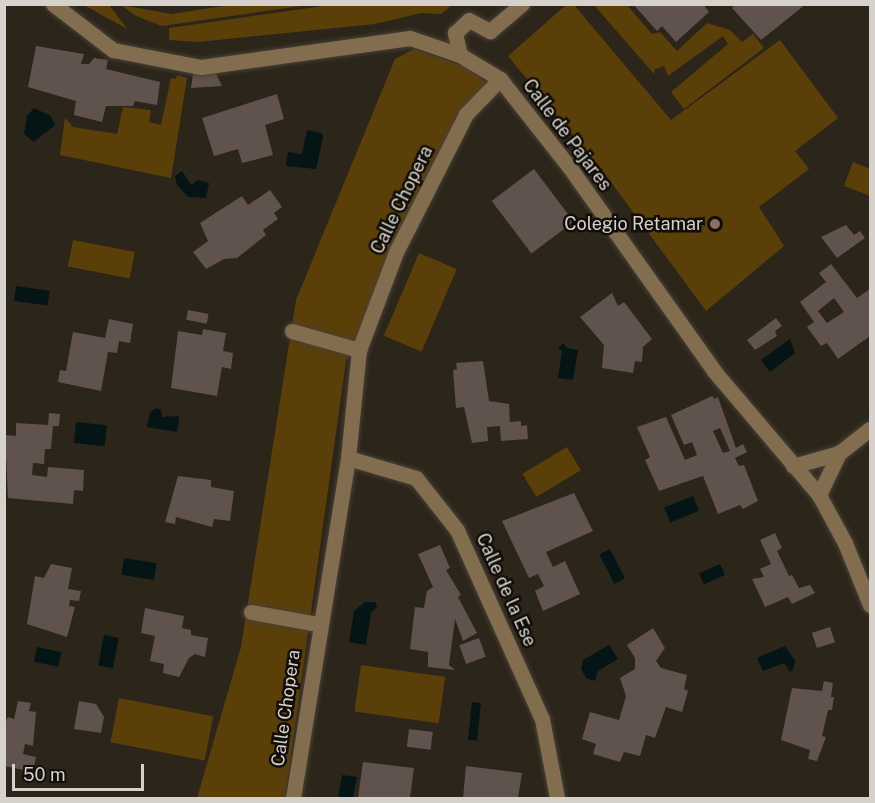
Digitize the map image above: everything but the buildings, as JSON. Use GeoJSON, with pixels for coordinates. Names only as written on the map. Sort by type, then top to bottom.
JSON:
{"type":"FeatureCollection","features":[{"type":"Feature","properties":{"kind":"street","name":"Calle de Pajares"},"geometry":{"type":"LineString","coordinates":[[53,4],[113,50],[201,67],[410,38],[460,55],[500,79],[570,168],[714,370],[819,495],[845,543],[870,605]]}},
{"type":"Feature","properties":{"kind":"street"},"geometry":{"type":"LineString","coordinates":[[460,55],[455,33],[469,20],[490,31],[522,4]]}},
{"type":"Feature","properties":{"kind":"street","name":"Calle Chopera"},"geometry":{"type":"LineString","coordinates":[[293,798],[318,624],[348,458],[360,350],[396,252],[466,114],[500,79]]}},
{"type":"Feature","properties":{"kind":"street"},"geometry":{"type":"LineString","coordinates":[[292,331],[360,350]]}},
{"type":"Feature","properties":{"kind":"street"},"geometry":{"type":"LineString","coordinates":[[793,466],[839,453],[870,429]]}},
{"type":"Feature","properties":{"kind":"street"},"geometry":{"type":"LineString","coordinates":[[819,495],[839,453]]}},
{"type":"Feature","properties":{"kind":"street","name":"Calle de la Ese"},"geometry":{"type":"LineString","coordinates":[[348,458],[416,478],[457,530],[542,719],[558,798]]}},
{"type":"Feature","properties":{"kind":"street"},"geometry":{"type":"LineString","coordinates":[[251,612],[318,624]]}},
{"type":"Feature","properties":{"kind":"shaded area"},"geometry":{"type":"Polygon","coordinates":[[[84,5],[109,5],[128,29],[84,5]]]}},
{"type":"Feature","properties":{"kind":"shaded area"},"geometry":{"type":"Polygon","coordinates":[[[121,5],[171,14],[230,5],[308,5],[162,26],[136,16],[121,5]]]}},
{"type":"Feature","properties":{"kind":"shaded area"},"geometry":{"type":"Polygon","coordinates":[[[330,5],[452,5],[441,14],[421,13],[375,24],[198,42],[169,40],[169,28],[330,5]]]}},
{"type":"Feature","properties":{"kind":"shaded area"},"geometry":{"type":"Polygon","coordinates":[[[566,5],[574,5],[671,120],[780,40],[838,118],[795,151],[809,169],[759,207],[784,246],[706,311],[605,174],[508,56],[566,5]]]}},
{"type":"Feature","properties":{"kind":"shaded area"},"geometry":{"type":"Polygon","coordinates":[[[594,5],[627,5],[652,34],[660,32],[677,51],[707,23],[730,30],[742,42],[753,34],[764,48],[684,109],[671,92],[728,44],[723,36],[668,76],[664,66],[655,69],[654,74],[594,5]]]}},
{"type":"Feature","properties":{"kind":"shaded area"},"geometry":{"type":"Polygon","coordinates":[[[414,49],[469,68],[486,83],[461,115],[395,242],[346,361],[285,798],[197,798],[241,647],[296,300],[395,59],[414,49]]]}},
{"type":"Feature","properties":{"kind":"shaded area"},"geometry":{"type":"Polygon","coordinates":[[[177,75],[187,78],[171,178],[60,155],[65,118],[73,127],[117,134],[123,107],[151,110],[149,122],[161,125],[171,78],[176,79],[177,75]]]}},
{"type":"Feature","properties":{"kind":"shaded area"},"geometry":{"type":"Polygon","coordinates":[[[34,108],[51,116],[55,125],[34,142],[24,134],[27,116],[34,108]]]}},
{"type":"Feature","properties":{"kind":"shaded area"},"geometry":{"type":"Polygon","coordinates":[[[307,130],[322,133],[323,138],[316,169],[286,166],[288,152],[302,154],[307,130]]]}},
{"type":"Feature","properties":{"kind":"shaded area"},"geometry":{"type":"Polygon","coordinates":[[[853,162],[870,169],[870,196],[844,186],[853,162]]]}},
{"type":"Feature","properties":{"kind":"shaded area"},"geometry":{"type":"Polygon","coordinates":[[[182,171],[191,185],[198,180],[209,183],[206,198],[188,197],[177,185],[175,176],[182,171]]]}},
{"type":"Feature","properties":{"kind":"shaded area"},"geometry":{"type":"Polygon","coordinates":[[[73,240],[135,252],[130,279],[68,267],[73,240]]]}},
{"type":"Feature","properties":{"kind":"shaded area"},"geometry":{"type":"Polygon","coordinates":[[[419,253],[457,269],[422,352],[384,336],[419,253]]]}},
{"type":"Feature","properties":{"kind":"shaded area"},"geometry":{"type":"Polygon","coordinates":[[[16,286],[50,291],[48,306],[14,301],[16,286]]]}},
{"type":"Feature","properties":{"kind":"shaded area"},"geometry":{"type":"Polygon","coordinates":[[[790,339],[795,353],[770,372],[761,360],[790,339]]]}},
{"type":"Feature","properties":{"kind":"shaded area"},"geometry":{"type":"Polygon","coordinates":[[[563,343],[567,348],[578,350],[573,380],[558,378],[562,351],[558,348],[563,343]]]}},
{"type":"Feature","properties":{"kind":"shaded area"},"geometry":{"type":"Polygon","coordinates":[[[156,408],[161,410],[162,417],[179,416],[177,432],[147,427],[150,412],[156,408]]]}},
{"type":"Feature","properties":{"kind":"shaded area"},"geometry":{"type":"Polygon","coordinates":[[[76,422],[107,425],[105,446],[74,443],[76,422]]]}},
{"type":"Feature","properties":{"kind":"shaded area"},"geometry":{"type":"Polygon","coordinates":[[[567,447],[581,470],[536,497],[522,474],[567,447]]]}},
{"type":"Feature","properties":{"kind":"shaded area"},"geometry":{"type":"Polygon","coordinates":[[[693,496],[699,511],[670,522],[664,508],[693,496]]]}},
{"type":"Feature","properties":{"kind":"shaded area"},"geometry":{"type":"Polygon","coordinates":[[[610,549],[625,578],[614,584],[599,554],[610,549]]]}},
{"type":"Feature","properties":{"kind":"shaded area"},"geometry":{"type":"Polygon","coordinates":[[[124,558],[157,563],[154,580],[121,575],[124,558]]]}},
{"type":"Feature","properties":{"kind":"shaded area"},"geometry":{"type":"Polygon","coordinates":[[[720,564],[725,575],[704,584],[699,573],[720,564]]]}},
{"type":"Feature","properties":{"kind":"shaded area"},"geometry":{"type":"Polygon","coordinates":[[[365,602],[375,602],[377,607],[371,613],[366,645],[349,642],[354,611],[365,602]]]}},
{"type":"Feature","properties":{"kind":"shaded area"},"geometry":{"type":"Polygon","coordinates":[[[104,635],[119,638],[113,668],[98,665],[104,635]]]}},
{"type":"Feature","properties":{"kind":"shaded area"},"geometry":{"type":"Polygon","coordinates":[[[609,645],[618,659],[598,671],[595,681],[586,678],[581,669],[583,660],[609,645]]]}},
{"type":"Feature","properties":{"kind":"shaded area"},"geometry":{"type":"Polygon","coordinates":[[[785,646],[795,661],[793,670],[790,672],[784,663],[763,671],[757,658],[785,646]]]}},
{"type":"Feature","properties":{"kind":"shaded area"},"geometry":{"type":"Polygon","coordinates":[[[37,647],[61,652],[58,667],[34,662],[37,647]]]}},
{"type":"Feature","properties":{"kind":"shaded area"},"geometry":{"type":"Polygon","coordinates":[[[361,665],[445,677],[439,723],[354,712],[361,665]]]}},
{"type":"Feature","properties":{"kind":"shaded area"},"geometry":{"type":"Polygon","coordinates":[[[119,698],[213,716],[205,760],[110,742],[119,698]]]}},
{"type":"Feature","properties":{"kind":"shaded area"},"geometry":{"type":"Polygon","coordinates":[[[472,702],[481,703],[477,741],[468,740],[472,702]]]}},
{"type":"Feature","properties":{"kind":"shaded area"},"geometry":{"type":"Polygon","coordinates":[[[342,775],[357,777],[353,798],[338,798],[342,775]]]}},
{"type":"Feature","properties":{"kind":"place","name":"Colegio Retamar"},"geometry":{"type":"Point","coordinates":[715,224]}}]}
